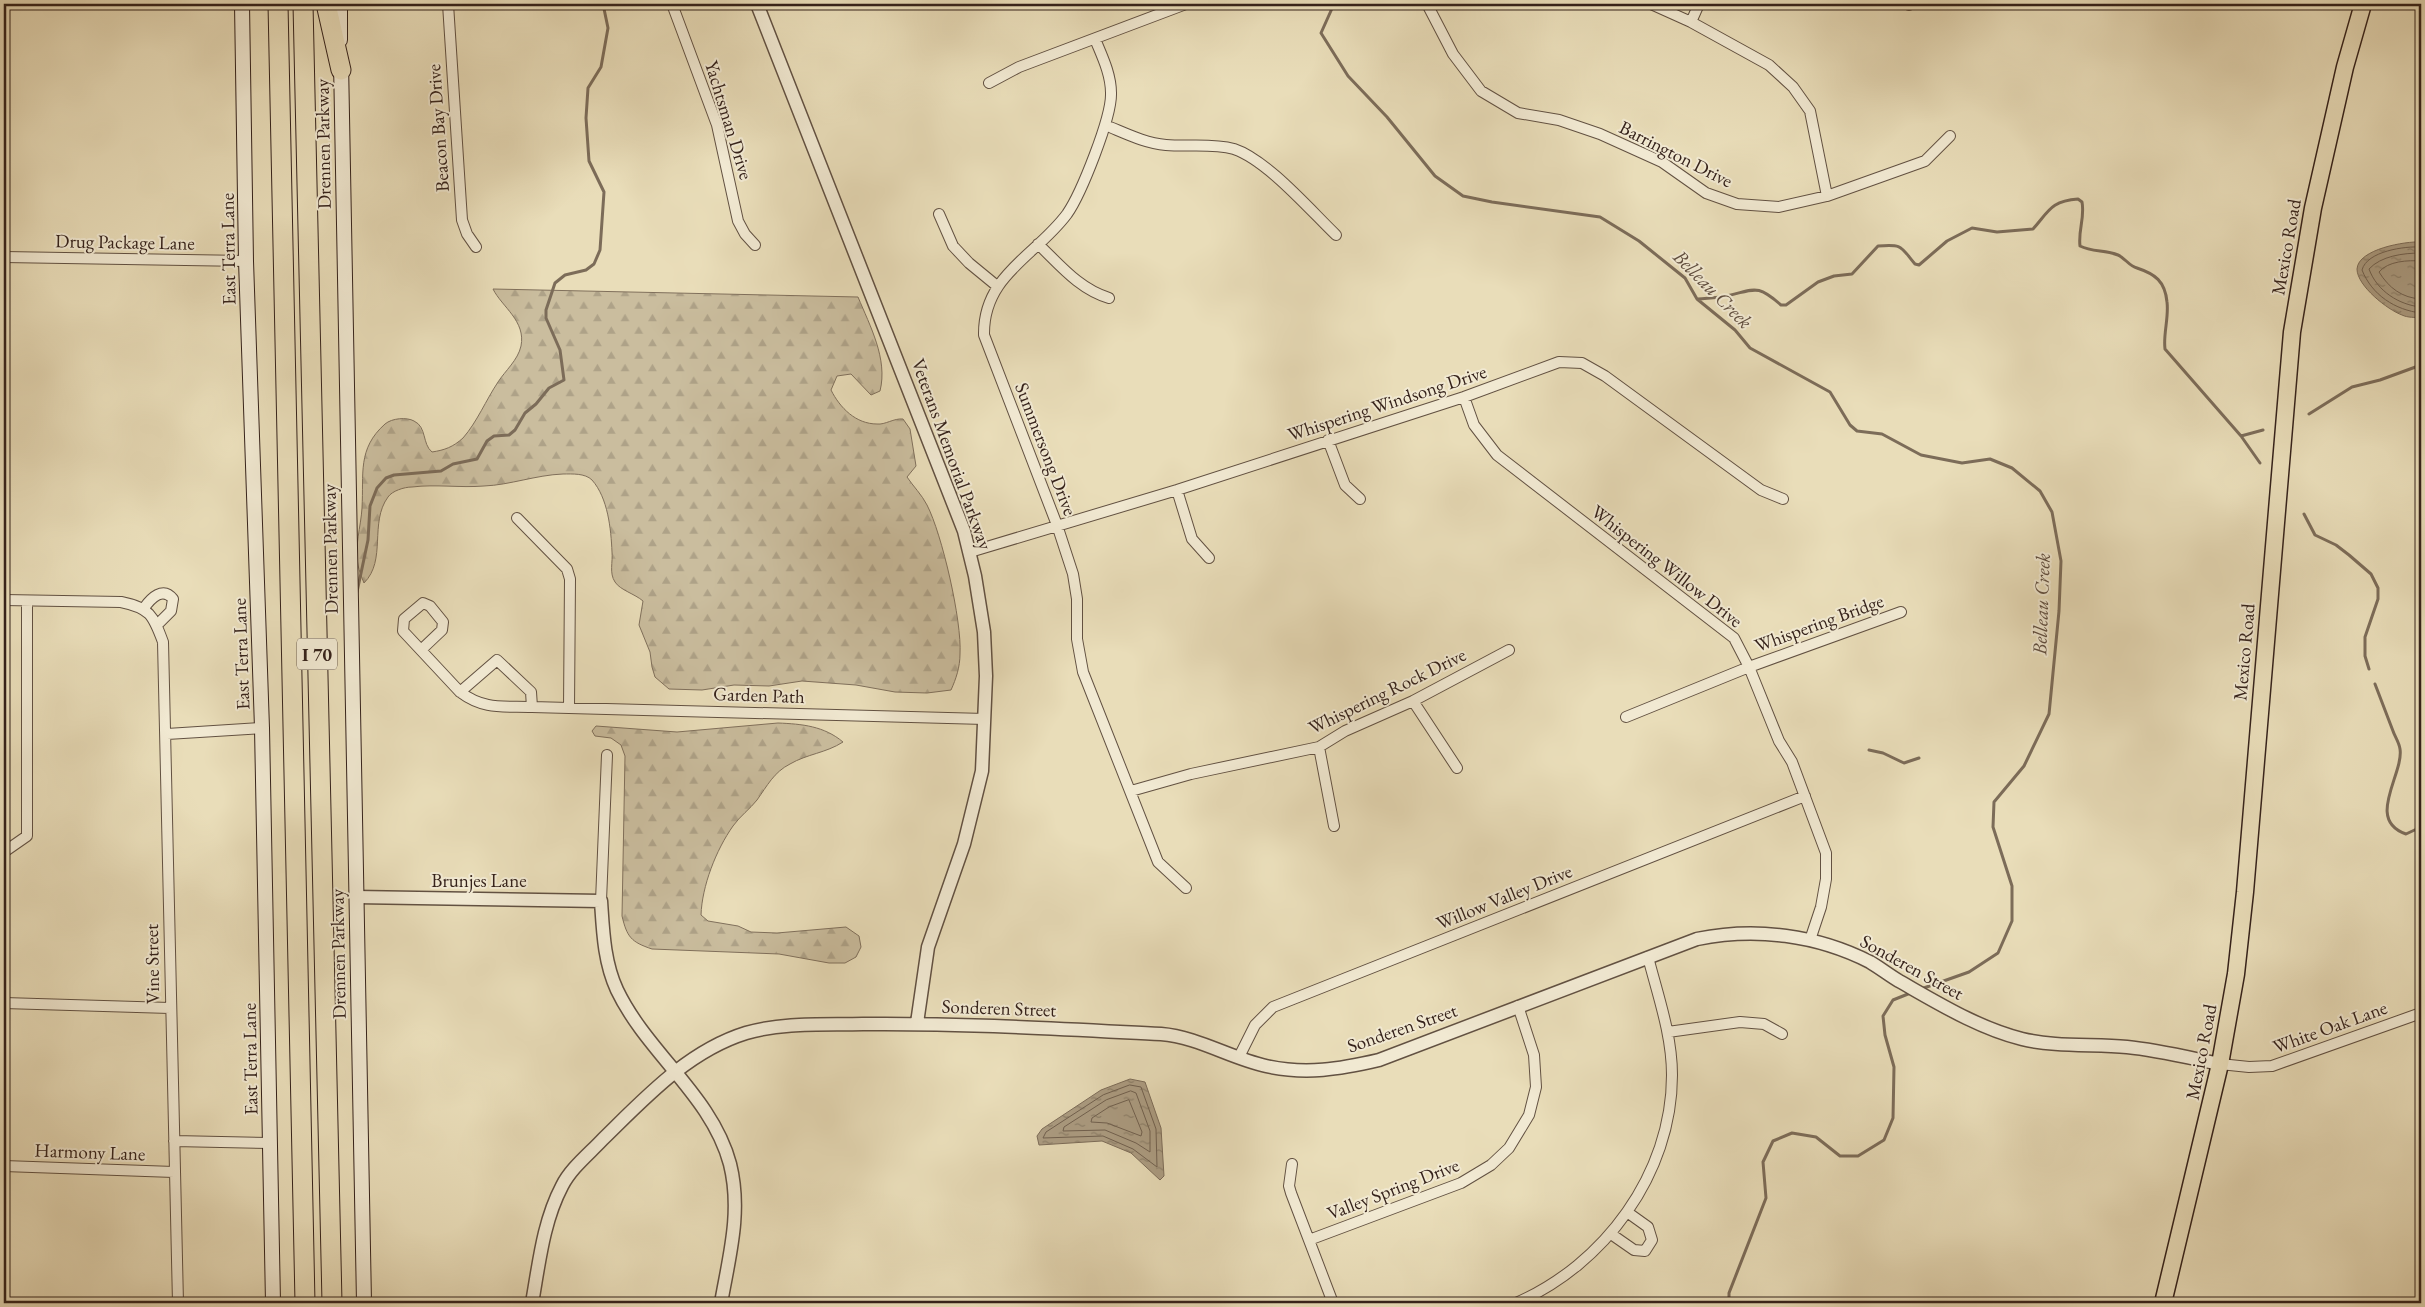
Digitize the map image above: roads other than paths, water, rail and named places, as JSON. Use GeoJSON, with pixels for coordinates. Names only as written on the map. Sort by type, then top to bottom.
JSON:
{"type":"FeatureCollection","features":[{"type":"Feature","properties":{"kind":"highway","name":"I 70"},"geometry":{"type":"LineString","coordinates":[[278,4],[305,1303]]}},
{"type":"Feature","properties":{"kind":"highway","name":"I 70"},"geometry":{"type":"LineString","coordinates":[[303,4],[332,1303]]}},
{"type":"Feature","properties":{"kind":"highway"},"geometry":{"type":"LineString","coordinates":[[326,4],[341,70]]}},
{"type":"Feature","properties":{"kind":"main road","name":"East Terra Lane"},"geometry":{"type":"LineString","coordinates":[[242,4],[246,261],[262,728],[273,1303]]}},
{"type":"Feature","properties":{"kind":"main road","name":"Drennen Parkway"},"geometry":{"type":"LineString","coordinates":[[340,4],[364,1303]]}},
{"type":"Feature","properties":{"kind":"main road","name":"Mexico Road"},"geometry":{"type":"LineString","coordinates":[[2163,1303],[2220,1064],[2236,974],[2245,892],[2292,332],[2313,208],[2345,67],[2363,4]]}},
{"type":"Feature","properties":{"kind":"street","name":"Beacon Bay Drive"},"geometry":{"type":"LineString","coordinates":[[448,4],[462,220],[467,234],[476,247]]}},
{"type":"Feature","properties":{"kind":"street","name":"Yachtsman Drive"},"geometry":{"type":"LineString","coordinates":[[672,4],[717,126],[738,221],[744,234],[755,245]]}},
{"type":"Feature","properties":{"kind":"street","name":"Veterans Memorial Parkway"},"geometry":{"type":"LineString","coordinates":[[757,4],[964,531],[970,552],[984,632],[982,772],[964,844],[928,947],[916,1023]]}},
{"type":"Feature","properties":{"kind":"street"},"geometry":{"type":"LineString","coordinates":[[989,83],[1019,67],[1186,4]]}},
{"type":"Feature","properties":{"kind":"street","name":"Barrington Drive"},"geometry":{"type":"LineString","coordinates":[[1428,4],[1453,54],[1481,91],[1518,113],[1559,120],[1600,134],[1662,162],[1706,193],[1737,204],[1779,208],[1827,196],[1925,161],[1950,136]]}},
{"type":"Feature","properties":{"kind":"street"},"geometry":{"type":"LineString","coordinates":[[1652,4],[1691,22],[1768,65],[1793,87],[1810,111],[1827,196]]}},
{"type":"Feature","properties":{"kind":"street"},"geometry":{"type":"LineString","coordinates":[[1691,22],[1699,4]]}},
{"type":"Feature","properties":{"kind":"street","name":"Summersong Drive"},"geometry":{"type":"LineString","coordinates":[[1095,39],[1105,64],[1112,92],[1111,104],[1105,125],[1077,196],[1066,214],[997,286],[992,294],[986,311],[984,335],[1057,525],[1073,574],[1077,599],[1077,639],[1084,672],[1158,862],[1186,888]]}},
{"type":"Feature","properties":{"kind":"street"},"geometry":{"type":"LineString","coordinates":[[1105,125],[1144,141],[1166,145],[1218,146],[1236,150],[1264,166],[1336,235]]}},
{"type":"Feature","properties":{"kind":"street"},"geometry":{"type":"LineString","coordinates":[[939,214],[953,246],[969,263],[997,286]]}},
{"type":"Feature","properties":{"kind":"street"},"geometry":{"type":"LineString","coordinates":[[1038,244],[1082,287],[1109,298]]}},
{"type":"Feature","properties":{"kind":"street","name":"Drug Package Lane"},"geometry":{"type":"LineString","coordinates":[[4,257],[246,261]]}},
{"type":"Feature","properties":{"kind":"street","name":"Whispering Windsong Drive"},"geometry":{"type":"LineString","coordinates":[[970,552],[1176,490],[1464,397],[1559,362],[1582,362],[1605,376],[1762,490],[1783,499]]}},
{"type":"Feature","properties":{"kind":"street","name":"Whispering Willow Drive"},"geometry":{"type":"LineString","coordinates":[[1464,397],[1474,425],[1496,455],[1734,638],[1779,741],[1792,762],[1826,852],[1827,865],[1821,907],[1810,940]]}},
{"type":"Feature","properties":{"kind":"street"},"geometry":{"type":"LineString","coordinates":[[1328,440],[1344,485],[1360,499]]}},
{"type":"Feature","properties":{"kind":"street"},"geometry":{"type":"LineString","coordinates":[[1176,490],[1192,539],[1209,558]]}},
{"type":"Feature","properties":{"kind":"street"},"geometry":{"type":"LineString","coordinates":[[517,518],[567,569],[570,579],[569,708]]}},
{"type":"Feature","properties":{"kind":"street"},"geometry":{"type":"LineString","coordinates":[[4,600],[121,602],[144,608],[156,595],[162,593],[170,596],[174,604],[171,611],[157,625]]}},
{"type":"Feature","properties":{"kind":"street"},"geometry":{"type":"LineString","coordinates":[[4,852],[27,836],[27,600]]}},
{"type":"Feature","properties":{"kind":"street"},"geometry":{"type":"LineString","coordinates":[[423,603],[430,606],[444,622],[442,630],[422,649],[403,631],[404,619],[423,603]]}},
{"type":"Feature","properties":{"kind":"street","name":"Vine Street"},"geometry":{"type":"LineString","coordinates":[[144,608],[157,625],[163,642],[167,734],[170,1008],[178,1303]]}},
{"type":"Feature","properties":{"kind":"street","name":"Whispering Bridge"},"geometry":{"type":"LineString","coordinates":[[1626,717],[1748,667],[1901,612]]}},
{"type":"Feature","properties":{"kind":"street","name":"Garden Path"},"geometry":{"type":"LineString","coordinates":[[422,649],[460,692],[472,701],[484,705],[984,719]]}},
{"type":"Feature","properties":{"kind":"street","name":"Whispering Rock Drive"},"geometry":{"type":"LineString","coordinates":[[1131,791],[1191,774],[1319,747],[1344,731],[1413,701],[1509,650]]}},
{"type":"Feature","properties":{"kind":"street"},"geometry":{"type":"LineString","coordinates":[[460,692],[497,660],[531,692],[532,707]]}},
{"type":"Feature","properties":{"kind":"street"},"geometry":{"type":"LineString","coordinates":[[1413,701],[1457,768]]}},
{"type":"Feature","properties":{"kind":"street"},"geometry":{"type":"LineString","coordinates":[[167,734],[262,728]]}},
{"type":"Feature","properties":{"kind":"street"},"geometry":{"type":"LineString","coordinates":[[1319,747],[1334,826]]}},
{"type":"Feature","properties":{"kind":"street"},"geometry":{"type":"LineString","coordinates":[[608,755],[601,901],[606,956],[616,988],[634,1021],[710,1118],[720,1135],[730,1164],[736,1218],[732,1252],[721,1303]]}},
{"type":"Feature","properties":{"kind":"street","name":"Willow Valley Drive"},"geometry":{"type":"LineString","coordinates":[[1239,1058],[1255,1025],[1273,1007],[1805,796]]}},
{"type":"Feature","properties":{"kind":"street","name":"Brunjes Lane"},"geometry":{"type":"LineString","coordinates":[[356,898],[601,901]]}},
{"type":"Feature","properties":{"kind":"street","name":"Sonderen Street"},"geometry":{"type":"LineString","coordinates":[[532,1303],[550,1214],[562,1185],[573,1169],[640,1103],[674,1073],[713,1047],[746,1033],[773,1027],[916,1023],[1177,1035],[1266,1066],[1296,1071],[1335,1070],[1379,1060],[1698,938],[1715,935],[1772,933],[1810,940],[1861,958],[1973,1022],[2000,1032],[2041,1042],[2130,1048],[2220,1064]]}},
{"type":"Feature","properties":{"kind":"street"},"geometry":{"type":"LineString","coordinates":[[1516,1303],[1562,1279],[1600,1247],[1627,1212],[1645,1184],[1659,1151],[1667,1117],[1672,1077],[1668,1032],[1648,957]]}},
{"type":"Feature","properties":{"kind":"street"},"geometry":{"type":"LineString","coordinates":[[4,1003],[170,1008]]}},
{"type":"Feature","properties":{"kind":"street","name":"Valley Spring Drive"},"geometry":{"type":"LineString","coordinates":[[1309,1240],[1462,1183],[1490,1165],[1509,1148],[1529,1115],[1536,1088],[1534,1056],[1518,1006]]}},
{"type":"Feature","properties":{"kind":"street","name":"White Oak Lane"},"geometry":{"type":"LineString","coordinates":[[2220,1064],[2249,1067],[2272,1066],[2421,1012]]}},
{"type":"Feature","properties":{"kind":"street"},"geometry":{"type":"LineString","coordinates":[[1668,1032],[1740,1022],[1764,1024],[1782,1034]]}},
{"type":"Feature","properties":{"kind":"street"},"geometry":{"type":"LineString","coordinates":[[174,1141],[271,1143]]}},
{"type":"Feature","properties":{"kind":"street"},"geometry":{"type":"LineString","coordinates":[[1292,1164],[1289,1186],[1333,1303]]}},
{"type":"Feature","properties":{"kind":"street","name":"Harmony Lane"},"geometry":{"type":"LineString","coordinates":[[4,1166],[174,1172]]}},
{"type":"Feature","properties":{"kind":"street"},"geometry":{"type":"LineString","coordinates":[[1610,1234],[1634,1250],[1645,1251],[1649,1246],[1652,1240],[1648,1227],[1627,1212]]}},
{"type":"Feature","properties":{"kind":"water"},"geometry":{"type":"Polygon","coordinates":[[[2421,242],[2421,318],[2404,316],[2382,303],[2362,283],[2357,269],[2359,262],[2374,251],[2394,245],[2421,242]]]}},
{"type":"Feature","properties":{"kind":"water"},"geometry":{"type":"Polygon","coordinates":[[[1130,1079],[1145,1082],[1161,1128],[1164,1176],[1160,1180],[1131,1153],[1102,1141],[1039,1145],[1037,1136],[1042,1129],[1101,1090],[1130,1079]]]}},
{"type":"Feature","properties":{"kind":"waterway"},"geometry":{"type":"LineString","coordinates":[[357,592],[368,540],[370,506],[377,488],[386,478],[394,475],[441,471],[453,464],[477,459],[487,441],[494,436],[509,435],[515,430],[525,413],[536,404],[549,388],[564,380],[560,350],[546,318],[546,310],[555,283],[565,275],[586,270],[594,264],[600,250],[604,192],[589,161],[586,118],[588,88],[601,67],[608,28],[603,4]]}},
{"type":"Feature","properties":{"kind":"waterway","name":"Belleau Creek"},"geometry":{"type":"LineString","coordinates":[[1334,4],[1321,33],[1348,76],[1387,117],[1435,176],[1463,196],[1492,202],[1600,217],[1639,241],[1685,278],[1697,299],[1735,330],[1750,348],[1830,392],[1850,425],[1857,431],[1882,434],[1921,455],[1962,463],[1990,459],[2012,468],[2040,491],[2052,512],[2061,561],[2059,611],[2049,714],[2024,766],[1994,802],[1993,827],[2012,886],[2012,921],[1998,953],[1969,972],[1921,989]]}},
{"type":"Feature","properties":{"kind":"waterway"},"geometry":{"type":"LineString","coordinates":[[1698,299],[1723,297],[1755,290],[1766,293],[1781,305],[1786,305],[1818,282],[1834,276],[1852,274],[1878,246],[1897,246],[1915,264],[1919,265],[1947,241],[1972,228],[1997,232],[2033,229],[2051,208],[2062,202],[2078,199],[2082,202],[2083,208],[2080,246],[2118,255],[2132,266],[2158,279],[2164,289],[2167,302],[2165,349],[2241,436],[2260,463]]}},
{"type":"Feature","properties":{"kind":"waterway"},"geometry":{"type":"LineString","coordinates":[[2309,414],[2352,387],[2380,380],[2421,365]]}},
{"type":"Feature","properties":{"kind":"waterway"},"geometry":{"type":"LineString","coordinates":[[2241,436],[2263,430]]}},
{"type":"Feature","properties":{"kind":"waterway"},"geometry":{"type":"LineString","coordinates":[[2304,514],[2315,535],[2336,545],[2349,555],[2371,574],[2378,588],[2378,599],[2365,637],[2365,656],[2369,669]]}},
{"type":"Feature","properties":{"kind":"waterway"},"geometry":{"type":"LineString","coordinates":[[2375,684],[2400,749],[2400,759],[2389,796],[2388,818],[2394,827],[2406,834],[2421,827]]}},
{"type":"Feature","properties":{"kind":"waterway"},"geometry":{"type":"LineString","coordinates":[[1869,750],[1883,753],[1904,763],[1919,758]]}},
{"type":"Feature","properties":{"kind":"waterway","name":"Belleau Creek"},"geometry":{"type":"LineString","coordinates":[[1729,1303],[1729,1293],[1766,1198],[1763,1162],[1773,1141],[1792,1133],[1816,1137],[1840,1156],[1858,1156],[1884,1140],[1893,1118],[1894,1067],[1885,1035],[1883,1016],[1893,1000],[1913,992]]}}]}
